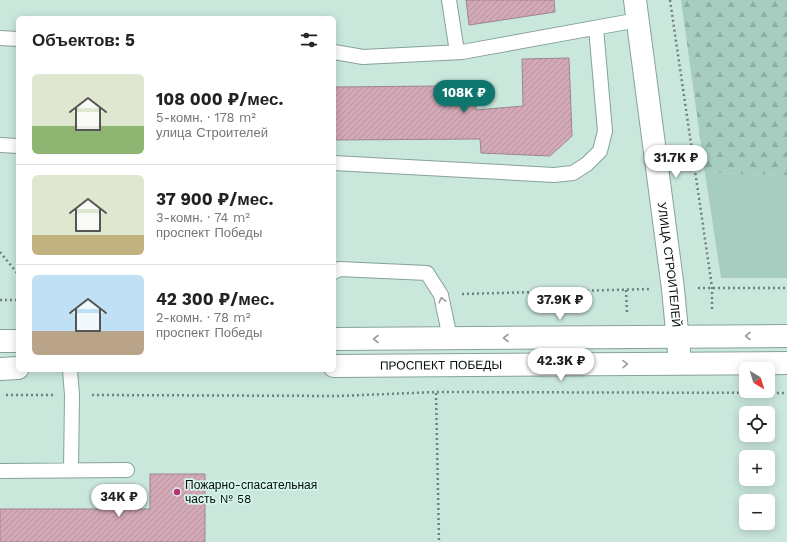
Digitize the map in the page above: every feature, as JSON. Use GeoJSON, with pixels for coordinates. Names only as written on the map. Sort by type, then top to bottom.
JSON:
{"type":"FeatureCollection","features":[{"type":"Feature","properties":{"kind":"main road","name":"УЛИЦА СТРОИТЕЛЕЙ"},"geometry":{"type":"LineString","coordinates":[[636,10],[678,337],[680,363]]}},
{"type":"Feature","properties":{"kind":"main road"},"geometry":{"type":"LineString","coordinates":[[336,339],[787,336]]}},
{"type":"Feature","properties":{"kind":"main road"},"geometry":{"type":"LineString","coordinates":[[0,341],[16,341]]}},
{"type":"Feature","properties":{"kind":"main road","name":"ПРОСПЕКТ ПОБЕДЫ"},"geometry":{"type":"LineString","coordinates":[[336,366],[787,363]]}},
{"type":"Feature","properties":{"kind":"main road"},"geometry":{"type":"LineString","coordinates":[[0,369],[16,368]]}},
{"type":"Feature","properties":{"kind":"lane"},"geometry":{"type":"LineString","coordinates":[[449,0],[457,52]]}},
{"type":"Feature","properties":{"kind":"lane"},"geometry":{"type":"LineString","coordinates":[[336,52],[363,57],[457,52],[596,28],[636,10]]}},
{"type":"Feature","properties":{"kind":"lane"},"geometry":{"type":"LineString","coordinates":[[336,163],[554,175],[573,173],[587,164],[600,151],[605,131],[596,28]]}},
{"type":"Feature","properties":{"kind":"lane"},"geometry":{"type":"LineString","coordinates":[[0,38],[16,39]]}},
{"type":"Feature","properties":{"kind":"lane"},"geometry":{"type":"LineString","coordinates":[[0,145],[16,146]]}},
{"type":"Feature","properties":{"kind":"lane"},"geometry":{"type":"LineString","coordinates":[[336,271],[339,269],[427,273],[441,295],[450,338]]}},
{"type":"Feature","properties":{"kind":"lane"},"geometry":{"type":"LineString","coordinates":[[70,372],[72,395],[71,470]]}},
{"type":"Feature","properties":{"kind":"lane"},"geometry":{"type":"LineString","coordinates":[[0,471],[127,470]]}},
{"type":"Feature","properties":{"kind":"path"},"geometry":{"type":"LineString","coordinates":[[670,0],[712,287],[712,336]]}},
{"type":"Feature","properties":{"kind":"path"},"geometry":{"type":"LineString","coordinates":[[0,252],[16,272]]}},
{"type":"Feature","properties":{"kind":"path"},"geometry":{"type":"LineString","coordinates":[[712,287],[787,288]]}},
{"type":"Feature","properties":{"kind":"path"},"geometry":{"type":"LineString","coordinates":[[441,295],[626,290]]}},
{"type":"Feature","properties":{"kind":"path"},"geometry":{"type":"LineString","coordinates":[[0,300],[16,300]]}},
{"type":"Feature","properties":{"kind":"path"},"geometry":{"type":"LineString","coordinates":[[712,363],[716,393]]}},
{"type":"Feature","properties":{"kind":"path"},"geometry":{"type":"LineString","coordinates":[[436,392],[439,542]]}},
{"type":"Feature","properties":{"kind":"path"},"geometry":{"type":"LineString","coordinates":[[0,395],[338,396],[436,392],[787,393]]}},
{"type":"Feature","properties":{"kind":"green space"},"geometry":{"type":"Polygon","coordinates":[[[681,0],[787,0],[787,175],[705,173],[681,0]]]}},
{"type":"Feature","properties":{"kind":"green space"},"geometry":{"type":"Polygon","coordinates":[[[705,173],[787,175],[787,278],[721,278],[705,173]]]}},
{"type":"Feature","properties":{"kind":"building"},"geometry":{"type":"Polygon","coordinates":[[[466,0],[554,0],[555,12],[469,25],[466,0]]]}},
{"type":"Feature","properties":{"kind":"building"},"geometry":{"type":"Polygon","coordinates":[[[569,58],[572,136],[550,156],[481,153],[480,139],[336,140],[336,87],[440,86],[440,106],[476,106],[476,110],[523,106],[522,59],[569,58]]]}},
{"type":"Feature","properties":{"kind":"building","name":"Пожарно-спасательная часть № 58"},"geometry":{"type":"Polygon","coordinates":[[[150,474],[205,474],[205,542],[0,542],[0,509],[150,509],[150,474]]]}},
{"type":"Feature","properties":{"kind":"place","name":"Пожарно-спасательная часть № 58"},"geometry":{"type":"Point","coordinates":[177,492]}}]}
